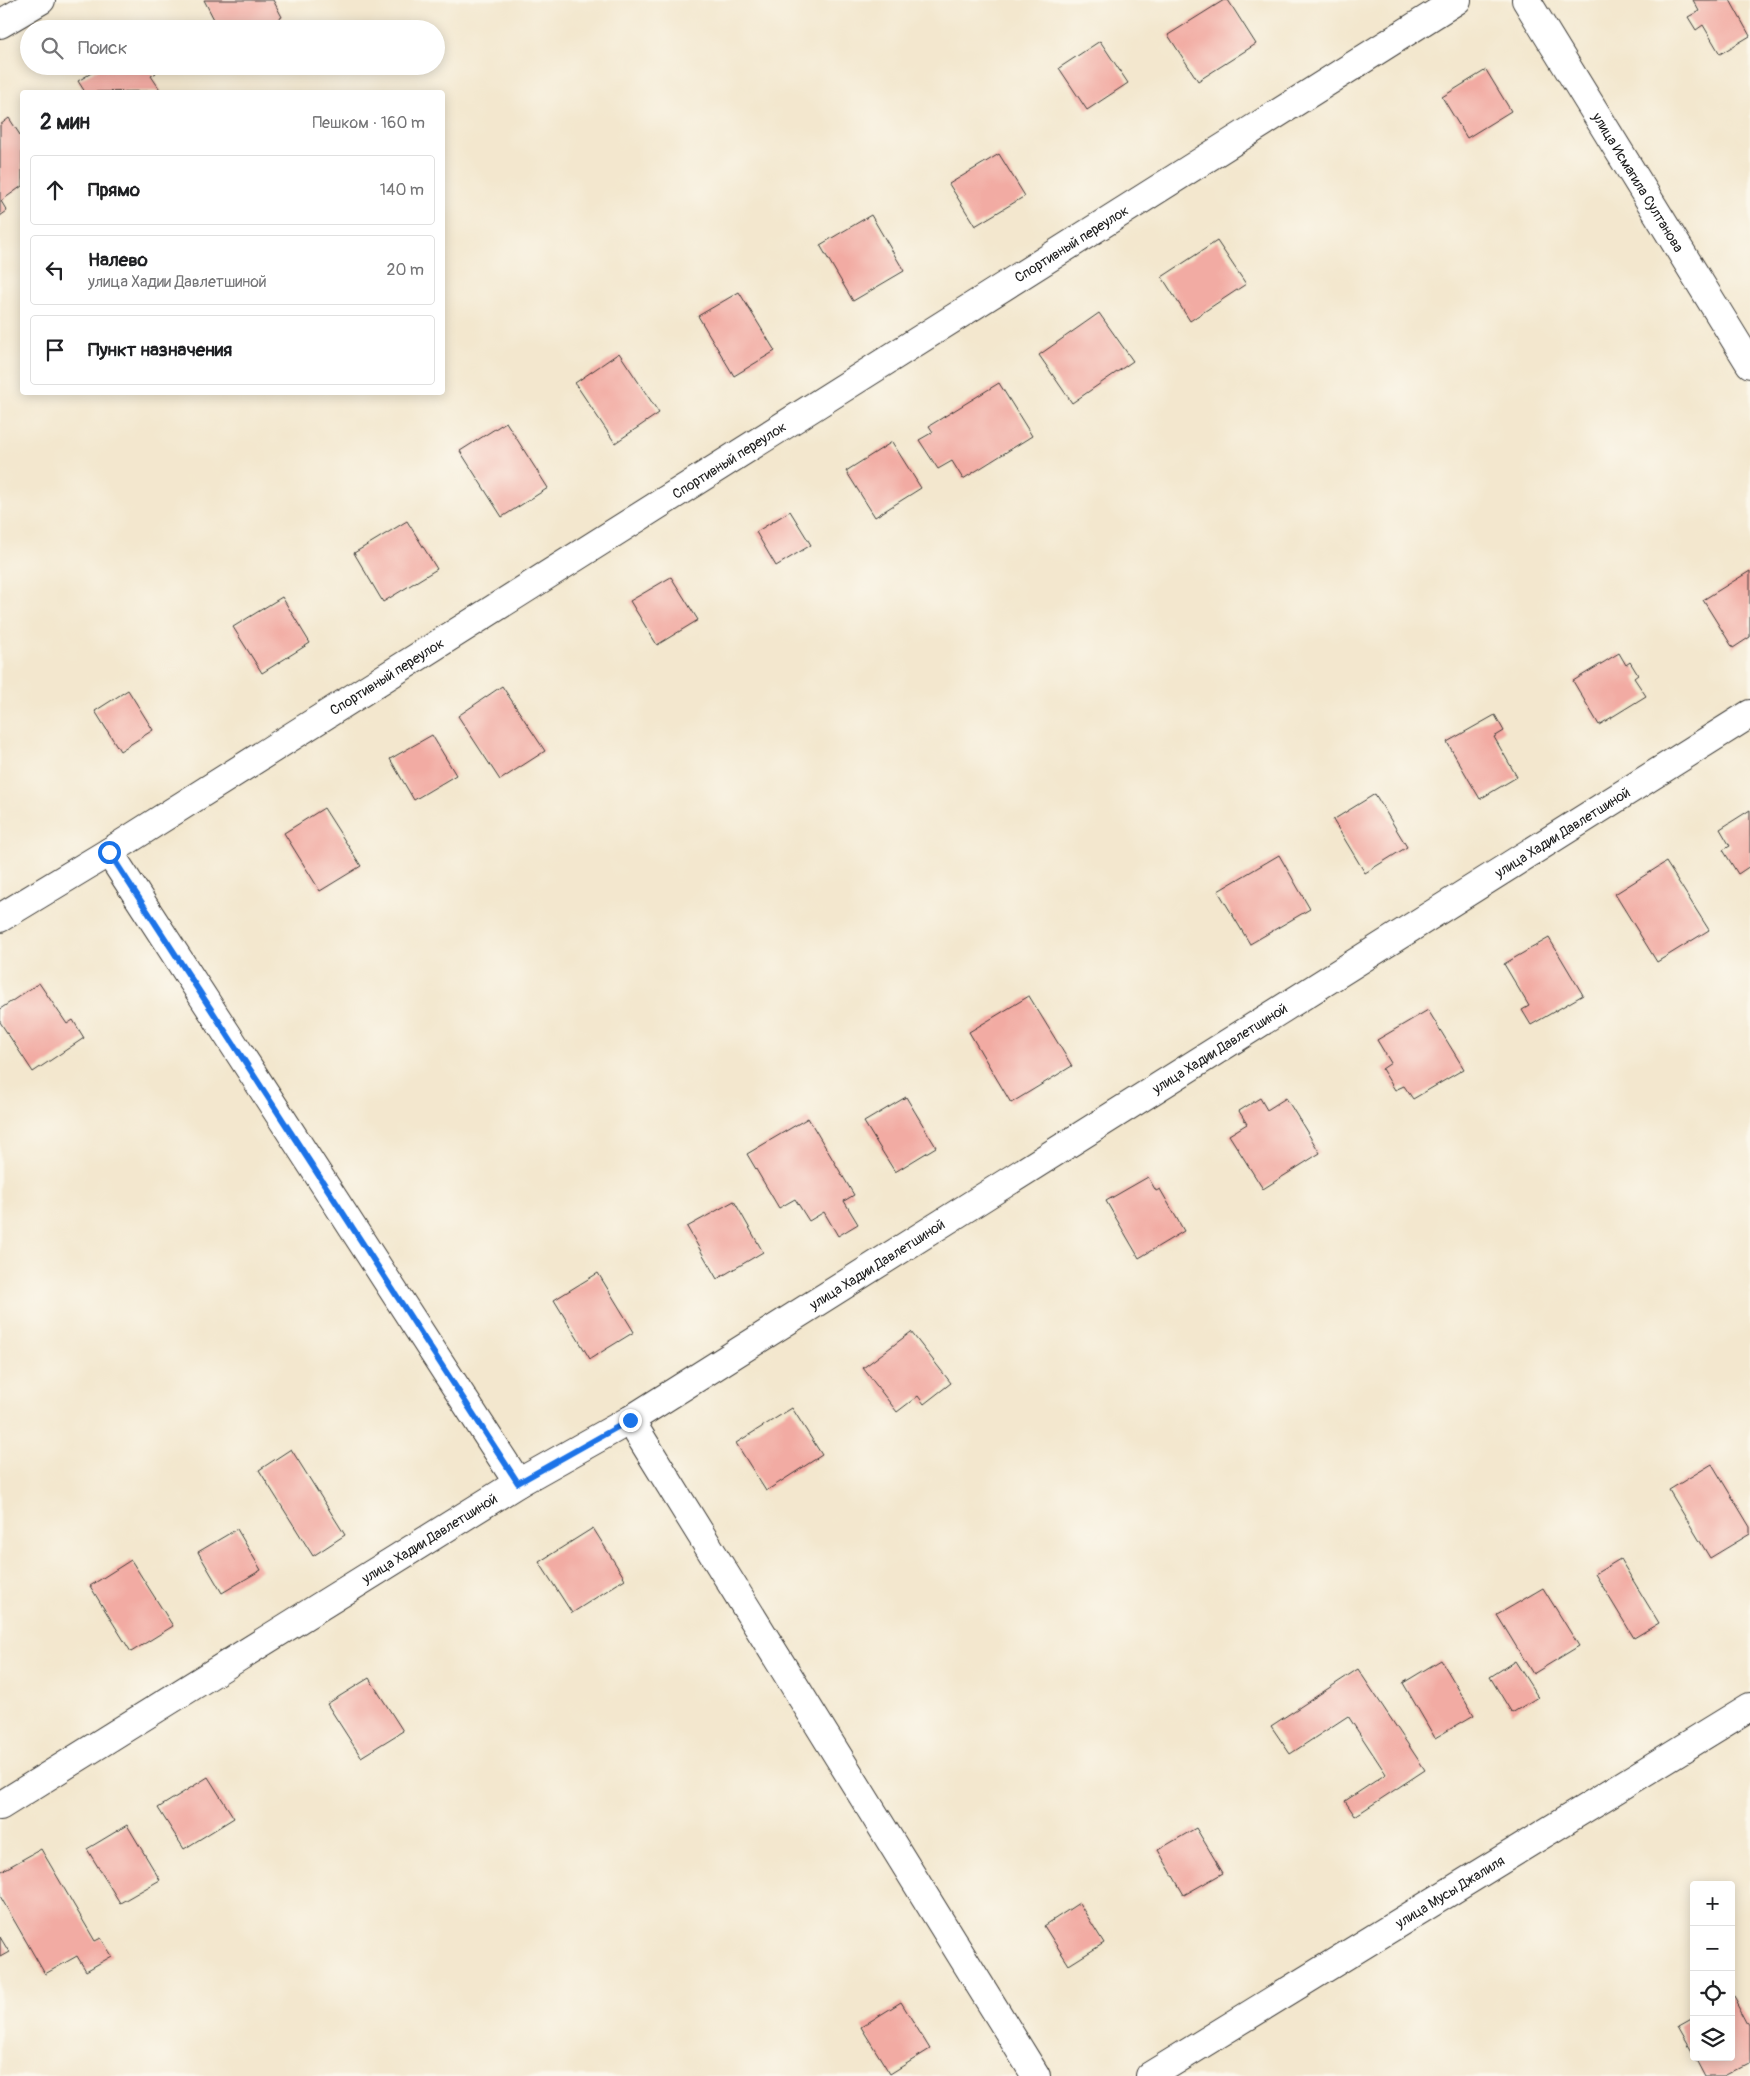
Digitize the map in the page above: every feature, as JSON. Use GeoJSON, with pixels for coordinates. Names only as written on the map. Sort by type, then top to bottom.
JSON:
{"type":"FeatureCollection","features":[{"type":"Feature","properties":{"kind":"street"},"geometry":{"type":"LineString","coordinates":[[0,24],[41,0]]}},
{"type":"Feature","properties":{"kind":"street","name":"Спортивный переулок"},"geometry":{"type":"LineString","coordinates":[[0,918],[109,852],[1457,0]]}},
{"type":"Feature","properties":{"kind":"street","name":"улица Исмагила Султанова"},"geometry":{"type":"LineString","coordinates":[[1526,0],[1750,364]]}},
{"type":"Feature","properties":{"kind":"street","name":"улица Хадии Давлетшиной"},"geometry":{"type":"LineString","coordinates":[[0,1806],[518,1483],[630,1420],[1750,714]]}},
{"type":"Feature","properties":{"kind":"street"},"geometry":{"type":"LineString","coordinates":[[109,852],[518,1483]]}},
{"type":"Feature","properties":{"kind":"street"},"geometry":{"type":"LineString","coordinates":[[630,1420],[1036,2076]]}},
{"type":"Feature","properties":{"kind":"street","name":"улица Мусы Джалиля"},"geometry":{"type":"LineString","coordinates":[[1150,2076],[1750,1707]]}},
{"type":"Feature","properties":{"kind":"building"},"geometry":{"type":"Polygon","coordinates":[[[204,0],[273,0],[282,17],[276,20],[214,20],[204,0]]]}},
{"type":"Feature","properties":{"kind":"building"},"geometry":{"type":"Polygon","coordinates":[[[1224,0],[1228,0],[1256,44],[1198,81],[1168,35],[1224,0]]]}},
{"type":"Feature","properties":{"kind":"building"},"geometry":{"type":"Polygon","coordinates":[[[1693,0],[1730,0],[1750,36],[1720,54],[1703,25],[1696,30],[1688,17],[1699,11],[1693,0]]]}},
{"type":"Feature","properties":{"kind":"building"},"geometry":{"type":"Polygon","coordinates":[[[1100,41],[1128,83],[1087,110],[1059,68],[1100,41]]]}},
{"type":"Feature","properties":{"kind":"building"},"geometry":{"type":"Polygon","coordinates":[[[1486,70],[1511,111],[1467,138],[1442,97],[1486,70]]]}},
{"type":"Feature","properties":{"kind":"building"},"geometry":{"type":"Polygon","coordinates":[[[88,75],[153,75],[151,76],[160,90],[84,90],[78,81],[88,75]]]}},
{"type":"Feature","properties":{"kind":"building"},"geometry":{"type":"Polygon","coordinates":[[[9,118],[20,135],[20,187],[1,201],[7,211],[0,216],[0,125],[9,118]]]}},
{"type":"Feature","properties":{"kind":"building"},"geometry":{"type":"Polygon","coordinates":[[[999,154],[1025,196],[975,226],[949,184],[999,154]]]}},
{"type":"Feature","properties":{"kind":"building"},"geometry":{"type":"Polygon","coordinates":[[[871,215],[904,271],[853,301],[820,245],[871,215]]]}},
{"type":"Feature","properties":{"kind":"building"},"geometry":{"type":"Polygon","coordinates":[[[1217,241],[1246,284],[1190,321],[1162,277],[1217,241]]]}},
{"type":"Feature","properties":{"kind":"building"},"geometry":{"type":"Polygon","coordinates":[[[739,292],[775,351],[734,376],[698,316],[739,292]]]}},
{"type":"Feature","properties":{"kind":"building"},"geometry":{"type":"Polygon","coordinates":[[[1099,313],[1133,361],[1072,403],[1039,355],[1099,313]]]}},
{"type":"Feature","properties":{"kind":"building"},"geometry":{"type":"Polygon","coordinates":[[[619,353],[659,413],[615,443],[575,383],[619,353]]]}},
{"type":"Feature","properties":{"kind":"building"},"geometry":{"type":"Polygon","coordinates":[[[999,383],[1032,436],[963,479],[952,461],[938,469],[919,440],[933,432],[929,426],[999,383]]]}},
{"type":"Feature","properties":{"kind":"building"},"geometry":{"type":"Polygon","coordinates":[[[506,422],[548,488],[502,517],[460,451],[506,422]]]}},
{"type":"Feature","properties":{"kind":"building"},"geometry":{"type":"Polygon","coordinates":[[[892,442],[921,488],[875,517],[846,471],[892,442]]]}},
{"type":"Feature","properties":{"kind":"building"},"geometry":{"type":"Polygon","coordinates":[[[790,511],[811,545],[776,566],[756,532],[790,511]]]}},
{"type":"Feature","properties":{"kind":"building"},"geometry":{"type":"Polygon","coordinates":[[[407,521],[437,569],[383,602],[354,553],[407,521]]]}},
{"type":"Feature","properties":{"kind":"building"},"geometry":{"type":"Polygon","coordinates":[[[1750,571],[1750,637],[1733,648],[1703,600],[1750,571]]]}},
{"type":"Feature","properties":{"kind":"building"},"geometry":{"type":"Polygon","coordinates":[[[671,577],[698,620],[657,645],[630,601],[671,577]]]}},
{"type":"Feature","properties":{"kind":"building"},"geometry":{"type":"Polygon","coordinates":[[[282,597],[310,643],[262,673],[233,627],[282,597]]]}},
{"type":"Feature","properties":{"kind":"building"},"geometry":{"type":"Polygon","coordinates":[[[1619,653],[1626,665],[1630,662],[1638,675],[1634,678],[1646,696],[1599,725],[1573,681],[1619,653]]]}},
{"type":"Feature","properties":{"kind":"building"},"geometry":{"type":"Polygon","coordinates":[[[502,686],[545,751],[500,780],[458,716],[502,686]]]}},
{"type":"Feature","properties":{"kind":"building"},"geometry":{"type":"Polygon","coordinates":[[[128,690],[153,730],[120,751],[95,711],[128,690]]]}},
{"type":"Feature","properties":{"kind":"building"},"geometry":{"type":"Polygon","coordinates":[[[1495,715],[1504,731],[1494,737],[1517,777],[1480,799],[1447,742],[1495,715]]]}},
{"type":"Feature","properties":{"kind":"building"},"geometry":{"type":"Polygon","coordinates":[[[432,735],[456,775],[414,800],[390,759],[432,735]]]}},
{"type":"Feature","properties":{"kind":"building"},"geometry":{"type":"Polygon","coordinates":[[[1375,794],[1407,847],[1365,873],[1333,820],[1375,794]]]}},
{"type":"Feature","properties":{"kind":"building"},"geometry":{"type":"Polygon","coordinates":[[[324,808],[361,866],[320,891],[284,833],[324,808]]]}},
{"type":"Feature","properties":{"kind":"building"},"geometry":{"type":"Polygon","coordinates":[[[1750,810],[1750,866],[1738,874],[1723,850],[1730,846],[1720,829],[1750,810]]]}},
{"type":"Feature","properties":{"kind":"building"},"geometry":{"type":"Polygon","coordinates":[[[1279,855],[1310,909],[1250,944],[1218,891],[1279,855]]]}},
{"type":"Feature","properties":{"kind":"building"},"geometry":{"type":"Polygon","coordinates":[[[1666,862],[1709,930],[1657,962],[1615,894],[1666,862]]]}},
{"type":"Feature","properties":{"kind":"building"},"geometry":{"type":"Polygon","coordinates":[[[1549,938],[1583,995],[1531,1025],[1522,1010],[1529,1006],[1504,964],[1549,938]]]}},
{"type":"Feature","properties":{"kind":"building"},"geometry":{"type":"Polygon","coordinates":[[[39,983],[67,1024],[73,1020],[84,1038],[33,1072],[0,1022],[0,1009],[39,983]]]}},
{"type":"Feature","properties":{"kind":"building"},"geometry":{"type":"Polygon","coordinates":[[[1029,996],[1072,1066],[1011,1103],[969,1032],[1029,996]]]}},
{"type":"Feature","properties":{"kind":"building"},"geometry":{"type":"Polygon","coordinates":[[[1428,1010],[1464,1069],[1413,1099],[1404,1086],[1395,1090],[1382,1069],[1391,1063],[1377,1040],[1428,1010]]]}},
{"type":"Feature","properties":{"kind":"building"},"geometry":{"type":"Polygon","coordinates":[[[906,1097],[936,1147],[895,1172],[864,1122],[906,1097]]]}},
{"type":"Feature","properties":{"kind":"building"},"geometry":{"type":"Polygon","coordinates":[[[1260,1098],[1267,1110],[1286,1098],[1320,1153],[1263,1189],[1229,1135],[1247,1124],[1239,1111],[1260,1098]]]}},
{"type":"Feature","properties":{"kind":"building"},"geometry":{"type":"Polygon","coordinates":[[[808,1118],[854,1195],[844,1201],[858,1224],[838,1236],[824,1212],[809,1221],[795,1199],[779,1208],[747,1154],[808,1118]]]}},
{"type":"Feature","properties":{"kind":"building"},"geometry":{"type":"Polygon","coordinates":[[[1148,1177],[1156,1191],[1160,1189],[1184,1231],[1139,1258],[1106,1201],[1148,1177]]]}},
{"type":"Feature","properties":{"kind":"building"},"geometry":{"type":"Polygon","coordinates":[[[734,1201],[763,1252],[717,1279],[687,1227],[734,1201]]]}},
{"type":"Feature","properties":{"kind":"building"},"geometry":{"type":"Polygon","coordinates":[[[598,1273],[634,1332],[590,1359],[554,1300],[598,1273]]]}},
{"type":"Feature","properties":{"kind":"building"},"geometry":{"type":"Polygon","coordinates":[[[911,1332],[951,1383],[924,1404],[918,1396],[897,1412],[863,1368],[911,1332]]]}},
{"type":"Feature","properties":{"kind":"building"},"geometry":{"type":"Polygon","coordinates":[[[792,1408],[822,1455],[766,1491],[736,1443],[792,1408]]]}},
{"type":"Feature","properties":{"kind":"building"},"geometry":{"type":"Polygon","coordinates":[[[291,1449],[345,1535],[313,1556],[259,1470],[291,1449]]]}},
{"type":"Feature","properties":{"kind":"building"},"geometry":{"type":"Polygon","coordinates":[[[1712,1464],[1750,1527],[1750,1534],[1710,1558],[1669,1490],[1712,1464]]]}},
{"type":"Feature","properties":{"kind":"building"},"geometry":{"type":"Polygon","coordinates":[[[593,1528],[625,1579],[572,1613],[539,1562],[593,1528]]]}},
{"type":"Feature","properties":{"kind":"building"},"geometry":{"type":"Polygon","coordinates":[[[237,1529],[261,1570],[222,1593],[198,1552],[237,1529]]]}},
{"type":"Feature","properties":{"kind":"building"},"geometry":{"type":"Polygon","coordinates":[[[1620,1559],[1659,1623],[1634,1638],[1595,1574],[1620,1559]]]}},
{"type":"Feature","properties":{"kind":"building"},"geometry":{"type":"Polygon","coordinates":[[[131,1560],[173,1626],[131,1652],[90,1586],[131,1560]]]}},
{"type":"Feature","properties":{"kind":"building"},"geometry":{"type":"Polygon","coordinates":[[[1543,1588],[1579,1646],[1533,1674],[1497,1615],[1543,1588]]]}},
{"type":"Feature","properties":{"kind":"building"},"geometry":{"type":"Polygon","coordinates":[[[1441,1660],[1474,1715],[1435,1738],[1403,1683],[1441,1660]]]}},
{"type":"Feature","properties":{"kind":"building"},"geometry":{"type":"Polygon","coordinates":[[[1515,1661],[1538,1697],[1512,1713],[1490,1677],[1515,1661]]]}},
{"type":"Feature","properties":{"kind":"building"},"geometry":{"type":"Polygon","coordinates":[[[1358,1669],[1425,1770],[1355,1816],[1345,1801],[1386,1774],[1348,1716],[1290,1754],[1271,1726],[1358,1669]]]}},
{"type":"Feature","properties":{"kind":"building"},"geometry":{"type":"Polygon","coordinates":[[[369,1678],[403,1731],[361,1757],[327,1704],[369,1678]]]}},
{"type":"Feature","properties":{"kind":"building"},"geometry":{"type":"Polygon","coordinates":[[[208,1777],[234,1818],[184,1849],[158,1808],[208,1777]]]}},
{"type":"Feature","properties":{"kind":"building"},"geometry":{"type":"Polygon","coordinates":[[[127,1825],[160,1880],[120,1903],[87,1849],[127,1825]]]}},
{"type":"Feature","properties":{"kind":"building"},"geometry":{"type":"Polygon","coordinates":[[[1196,1828],[1223,1873],[1184,1895],[1158,1850],[1196,1828]]]}},
{"type":"Feature","properties":{"kind":"building"},"geometry":{"type":"Polygon","coordinates":[[[41,1849],[95,1941],[101,1938],[112,1956],[86,1971],[77,1956],[45,1974],[0,1896],[0,1872],[41,1849]]]}},
{"type":"Feature","properties":{"kind":"building"},"geometry":{"type":"Polygon","coordinates":[[[1079,1903],[1104,1943],[1069,1965],[1044,1926],[1079,1903]]]}},
{"type":"Feature","properties":{"kind":"building"},"geometry":{"type":"Polygon","coordinates":[[[0,1937],[9,1952],[0,1957],[0,1937]]]}},
{"type":"Feature","properties":{"kind":"building"},"geometry":{"type":"Polygon","coordinates":[[[1735,1998],[1750,2026],[1750,2064],[1727,2076],[1705,2076],[1697,2061],[1735,2061],[1735,1998]]]}},
{"type":"Feature","properties":{"kind":"building"},"geometry":{"type":"Polygon","coordinates":[[[901,2002],[930,2049],[890,2074],[861,2027],[901,2002]]]}},
{"type":"Feature","properties":{"kind":"building"},"geometry":{"type":"Polygon","coordinates":[[[1690,2019],[1690,2047],[1678,2026],[1690,2019]]]}},
{"type":"Feature","properties":{"kind":"route"},"geometry":{"type":"LineString","coordinates":[[109,852],[518,1483],[630,1420]]}}]}
